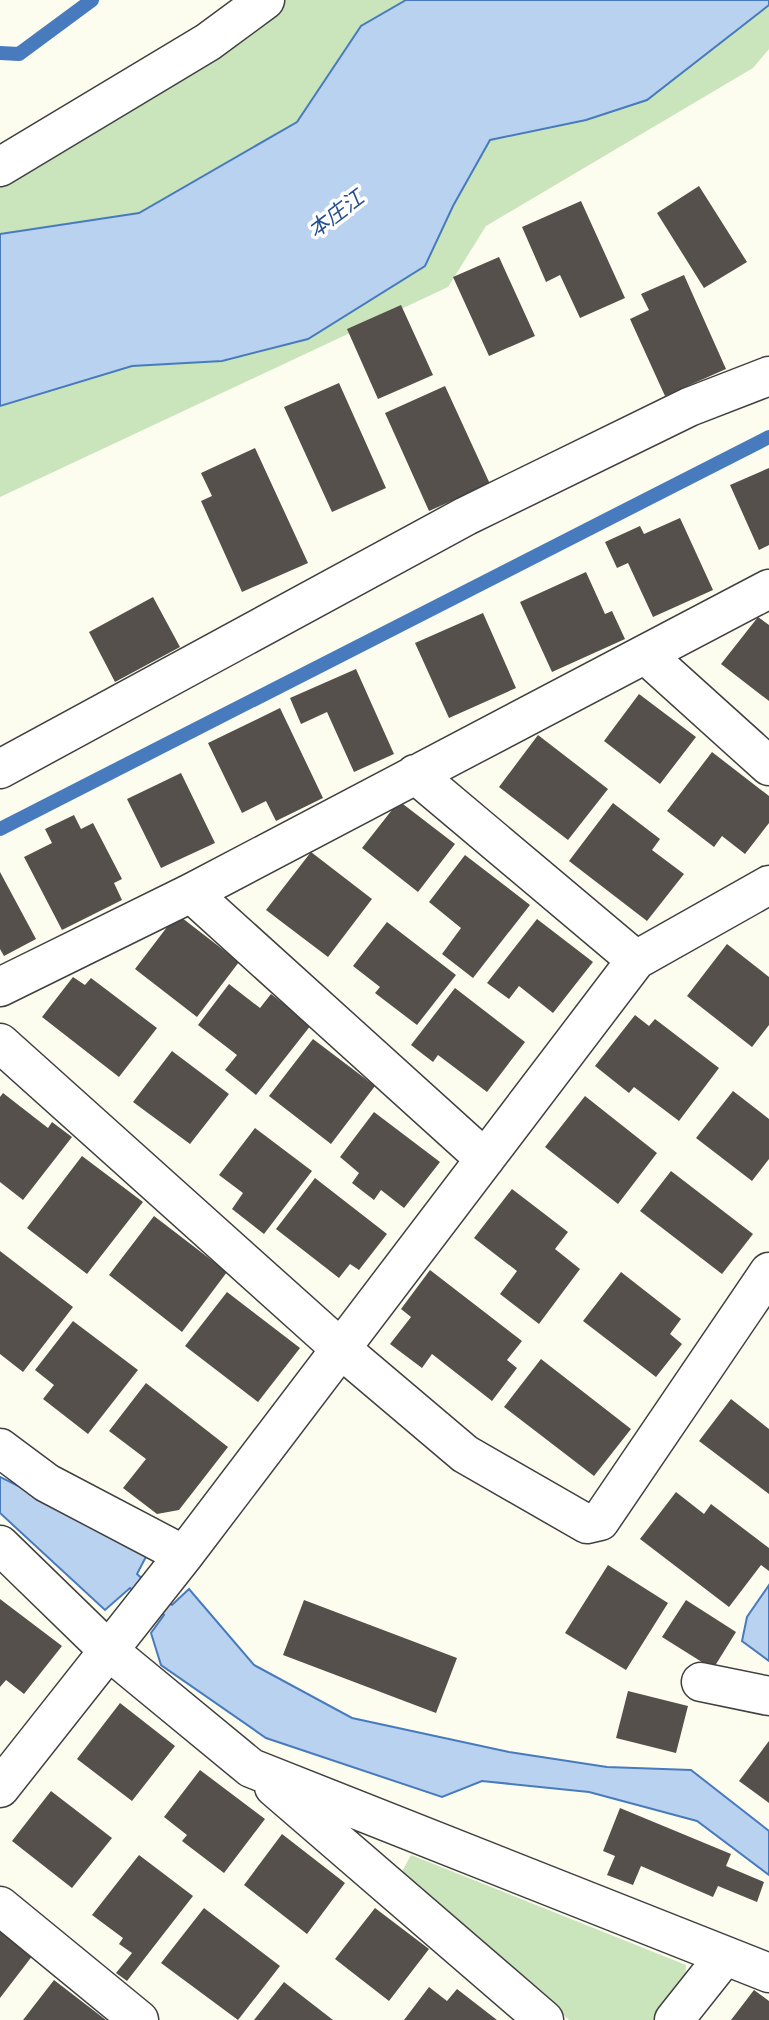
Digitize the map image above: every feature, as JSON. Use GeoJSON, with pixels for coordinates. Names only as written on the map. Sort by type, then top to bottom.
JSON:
{"type":"FeatureCollection","features":[{"type":"Feature","properties":{"kind":"street"},"geometry":{"type":"LineString","coordinates":[[0,167],[208,42],[265,0]]}},
{"type":"Feature","properties":{"kind":"street"},"geometry":{"type":"LineString","coordinates":[[0,769],[466,516],[689,407],[769,376]]}},
{"type":"Feature","properties":{"kind":"street"},"geometry":{"type":"LineString","coordinates":[[0,987],[191,894],[769,589]]}},
{"type":"Feature","properties":{"kind":"street"},"geometry":{"type":"LineString","coordinates":[[646,655],[769,766]]}},
{"type":"Feature","properties":{"kind":"street"},"geometry":{"type":"LineString","coordinates":[[415,774],[636,960]]}},
{"type":"Feature","properties":{"kind":"street"},"geometry":{"type":"LineString","coordinates":[[0,1788],[184,1555],[636,960],[769,885]]}},
{"type":"Feature","properties":{"kind":"street"},"geometry":{"type":"LineString","coordinates":[[191,894],[485,1159]]}},
{"type":"Feature","properties":{"kind":"street"},"geometry":{"type":"LineString","coordinates":[[0,1043],[341,1349],[465,1454],[587,1524],[600,1521],[769,1272]]}},
{"type":"Feature","properties":{"kind":"street"},"geometry":{"type":"LineString","coordinates":[[0,1448],[47,1483],[184,1555]]}},
{"type":"Feature","properties":{"kind":"street"},"geometry":{"type":"LineString","coordinates":[[0,1545],[109,1651],[251,1768],[544,2020]]}},
{"type":"Feature","properties":{"kind":"street"},"geometry":{"type":"LineString","coordinates":[[701,1682],[769,1696]]}},
{"type":"Feature","properties":{"kind":"street"},"geometry":{"type":"LineString","coordinates":[[251,1768],[769,1973]]}},
{"type":"Feature","properties":{"kind":"street"},"geometry":{"type":"LineString","coordinates":[[0,1906],[139,2020]]}},
{"type":"Feature","properties":{"kind":"street"},"geometry":{"type":"LineString","coordinates":[[674,2020],[724,1957]]}},
{"type":"Feature","properties":{"kind":"green space"},"geometry":{"type":"Polygon","coordinates":[[[237,0],[406,0],[361,26],[297,122],[139,213],[0,234],[0,149],[237,0]]]}},
{"type":"Feature","properties":{"kind":"green space"},"geometry":{"type":"Polygon","coordinates":[[[769,5],[769,49],[753,68],[486,226],[448,287],[0,497],[0,406],[132,366],[222,361],[425,266],[453,206],[490,140],[586,120],[647,100],[769,5]]]}},
{"type":"Feature","properties":{"kind":"green space"},"geometry":{"type":"Polygon","coordinates":[[[411,1855],[686,1965],[685,1984],[657,2020],[569,2020],[399,1877],[411,1855]]]}},
{"type":"Feature","properties":{"kind":"water","name":"本庄江"},"geometry":{"type":"Polygon","coordinates":[[[406,0],[769,0],[769,5],[647,100],[586,120],[490,140],[453,206],[425,266],[308,339],[222,361],[132,366],[0,406],[0,234],[139,213],[297,122],[361,26],[406,0]]]}},
{"type":"Feature","properties":{"kind":"water"},"geometry":{"type":"Polygon","coordinates":[[[0,1477],[149,1551],[137,1574],[172,1605],[189,1589],[254,1665],[352,1718],[509,1752],[607,1767],[691,1770],[769,1831],[769,1875],[697,1821],[589,1792],[482,1781],[442,1797],[266,1738],[161,1665],[151,1633],[164,1615],[130,1588],[105,1610],[0,1513],[0,1477]]]}},
{"type":"Feature","properties":{"kind":"water"},"geometry":{"type":"Polygon","coordinates":[[[769,1585],[769,1661],[742,1641],[747,1617],[769,1585]]]}},
{"type":"Feature","properties":{"kind":"building"},"geometry":{"type":"Polygon","coordinates":[[[699,186],[747,262],[704,288],[657,213],[699,186]]]}},
{"type":"Feature","properties":{"kind":"building"},"geometry":{"type":"Polygon","coordinates":[[[581,201],[625,298],[580,318],[560,275],[546,282],[522,227],[581,201]]]}},
{"type":"Feature","properties":{"kind":"building"},"geometry":{"type":"Polygon","coordinates":[[[499,257],[535,336],[489,356],[453,277],[499,257]]]}},
{"type":"Feature","properties":{"kind":"building"},"geometry":{"type":"Polygon","coordinates":[[[684,275],[726,369],[665,396],[630,319],[649,310],[641,294],[684,275]]]}},
{"type":"Feature","properties":{"kind":"building"},"geometry":{"type":"Polygon","coordinates":[[[401,305],[433,375],[378,399],[347,329],[401,305]]]}},
{"type":"Feature","properties":{"kind":"building"},"geometry":{"type":"Polygon","coordinates":[[[339,383],[386,488],[332,512],[284,407],[339,383]]]}},
{"type":"Feature","properties":{"kind":"building"},"geometry":{"type":"Polygon","coordinates":[[[445,386],[490,484],[429,511],[385,413],[445,386]]]}},
{"type":"Feature","properties":{"kind":"building"},"geometry":{"type":"Polygon","coordinates":[[[255,448],[308,563],[242,592],[201,501],[212,496],[201,473],[255,448]]]}},
{"type":"Feature","properties":{"kind":"building"},"geometry":{"type":"Polygon","coordinates":[[[769,468],[769,545],[759,550],[730,485],[769,468]]]}},
{"type":"Feature","properties":{"kind":"building"},"geometry":{"type":"Polygon","coordinates":[[[680,518],[713,590],[653,617],[628,563],[617,568],[605,542],[640,526],[644,534],[680,518]]]}},
{"type":"Feature","properties":{"kind":"building"},"geometry":{"type":"Polygon","coordinates":[[[586,572],[605,614],[612,611],[625,639],[552,672],[520,602],[586,572]]]}},
{"type":"Feature","properties":{"kind":"building"},"geometry":{"type":"Polygon","coordinates":[[[153,597],[180,647],[115,682],[89,632],[153,597]]]}},
{"type":"Feature","properties":{"kind":"building"},"geometry":{"type":"Polygon","coordinates":[[[483,613],[516,688],[449,718],[415,643],[483,613]]]}},
{"type":"Feature","properties":{"kind":"building"},"geometry":{"type":"Polygon","coordinates":[[[758,617],[769,625],[769,701],[721,664],[758,617]]]}},
{"type":"Feature","properties":{"kind":"building"},"geometry":{"type":"Polygon","coordinates":[[[356,669],[394,754],[354,772],[327,712],[301,724],[290,698],[356,669]]]}},
{"type":"Feature","properties":{"kind":"building"},"geometry":{"type":"Polygon","coordinates":[[[639,694],[696,737],[660,784],[604,741],[639,694]]]}},
{"type":"Feature","properties":{"kind":"building"},"geometry":{"type":"Polygon","coordinates":[[[280,708],[323,798],[276,821],[266,801],[242,813],[208,743],[280,708]]]}},
{"type":"Feature","properties":{"kind":"building"},"geometry":{"type":"Polygon","coordinates":[[[538,735],[608,789],[568,840],[499,787],[538,735]]]}},
{"type":"Feature","properties":{"kind":"building"},"geometry":{"type":"Polygon","coordinates":[[[712,752],[769,796],[769,823],[745,854],[722,836],[714,847],[667,811],[712,752]]]}},
{"type":"Feature","properties":{"kind":"building"},"geometry":{"type":"Polygon","coordinates":[[[181,773],[215,843],[161,868],[127,799],[181,773]]]}},
{"type":"Feature","properties":{"kind":"building"},"geometry":{"type":"Polygon","coordinates":[[[399,801],[455,844],[418,892],[362,848],[399,801]]]}},
{"type":"Feature","properties":{"kind":"building"},"geometry":{"type":"Polygon","coordinates":[[[613,803],[660,839],[652,850],[684,874],[647,921],[569,861],[613,803]]]}},
{"type":"Feature","properties":{"kind":"building"},"geometry":{"type":"Polygon","coordinates":[[[74,815],[81,829],[93,823],[122,879],[114,883],[122,900],[62,930],[24,857],[52,843],[45,829],[74,815]]]}},
{"type":"Feature","properties":{"kind":"building"},"geometry":{"type":"Polygon","coordinates":[[[311,852],[372,899],[328,957],[266,910],[311,852]]]}},
{"type":"Feature","properties":{"kind":"building"},"geometry":{"type":"Polygon","coordinates":[[[465,855],[530,905],[473,978],[442,954],[461,928],[429,902],[465,855]]]}},
{"type":"Feature","properties":{"kind":"building"},"geometry":{"type":"Polygon","coordinates":[[[0,872],[36,939],[4,956],[0,949],[0,872]]]}},
{"type":"Feature","properties":{"kind":"building"},"geometry":{"type":"Polygon","coordinates":[[[177,914],[239,962],[197,1017],[135,969],[177,914]]]}},
{"type":"Feature","properties":{"kind":"building"},"geometry":{"type":"Polygon","coordinates":[[[537,919],[593,962],[553,1013],[519,986],[509,999],[487,983],[537,919]]]}},
{"type":"Feature","properties":{"kind":"building"},"geometry":{"type":"Polygon","coordinates":[[[387,922],[456,975],[417,1025],[375,993],[380,987],[353,966],[387,922]]]}},
{"type":"Feature","properties":{"kind":"building"},"geometry":{"type":"Polygon","coordinates":[[[727,944],[769,977],[769,1025],[752,1047],[687,996],[727,944]]]}},
{"type":"Feature","properties":{"kind":"building"},"geometry":{"type":"Polygon","coordinates":[[[73,977],[85,985],[91,978],[157,1028],[119,1077],[42,1017],[73,977]]]}},
{"type":"Feature","properties":{"kind":"building"},"geometry":{"type":"Polygon","coordinates":[[[229,984],[260,1008],[271,994],[311,1025],[256,1095],[225,1070],[237,1055],[198,1025],[229,984]]]}},
{"type":"Feature","properties":{"kind":"building"},"geometry":{"type":"Polygon","coordinates":[[[455,988],[525,1042],[487,1092],[438,1055],[433,1062],[411,1045],[455,988]]]}},
{"type":"Feature","properties":{"kind":"building"},"geometry":{"type":"Polygon","coordinates":[[[635,1015],[649,1026],[655,1019],[719,1068],[679,1121],[634,1087],[629,1093],[595,1066],[635,1015]]]}},
{"type":"Feature","properties":{"kind":"building"},"geometry":{"type":"Polygon","coordinates":[[[313,1039],[375,1086],[331,1144],[269,1096],[313,1039]]]}},
{"type":"Feature","properties":{"kind":"building"},"geometry":{"type":"Polygon","coordinates":[[[172,1051],[229,1094],[190,1144],[133,1102],[172,1051]]]}},
{"type":"Feature","properties":{"kind":"building"},"geometry":{"type":"Polygon","coordinates":[[[733,1091],[769,1119],[769,1159],[752,1181],[696,1138],[733,1091]]]}},
{"type":"Feature","properties":{"kind":"building"},"geometry":{"type":"Polygon","coordinates":[[[3,1093],[48,1128],[52,1122],[72,1137],[23,1200],[0,1182],[0,1097],[3,1093]]]}},
{"type":"Feature","properties":{"kind":"building"},"geometry":{"type":"Polygon","coordinates":[[[585,1096],[657,1153],[618,1204],[545,1147],[585,1096]]]}},
{"type":"Feature","properties":{"kind":"building"},"geometry":{"type":"Polygon","coordinates":[[[374,1112],[440,1162],[404,1208],[381,1190],[374,1200],[352,1183],[359,1173],[340,1157],[374,1112]]]}},
{"type":"Feature","properties":{"kind":"building"},"geometry":{"type":"Polygon","coordinates":[[[255,1128],[312,1171],[264,1234],[232,1209],[243,1193],[219,1175],[255,1128]]]}},
{"type":"Feature","properties":{"kind":"building"},"geometry":{"type":"Polygon","coordinates":[[[82,1156],[143,1202],[87,1274],[27,1228],[82,1156]]]}},
{"type":"Feature","properties":{"kind":"building"},"geometry":{"type":"Polygon","coordinates":[[[671,1171],[753,1234],[722,1274],[640,1211],[671,1171]]]}},
{"type":"Feature","properties":{"kind":"building"},"geometry":{"type":"Polygon","coordinates":[[[315,1178],[387,1234],[359,1270],[350,1264],[339,1278],[276,1229],[315,1178]]]}},
{"type":"Feature","properties":{"kind":"building"},"geometry":{"type":"Polygon","coordinates":[[[512,1189],[568,1232],[555,1249],[580,1269],[539,1324],[500,1294],[517,1271],[474,1238],[512,1189]]]}},
{"type":"Feature","properties":{"kind":"building"},"geometry":{"type":"Polygon","coordinates":[[[154,1216],[227,1272],[182,1332],[109,1275],[154,1216]]]}},
{"type":"Feature","properties":{"kind":"building"},"geometry":{"type":"Polygon","coordinates":[[[0,1251],[73,1307],[23,1372],[0,1354],[0,1251]]]}},
{"type":"Feature","properties":{"kind":"building"},"geometry":{"type":"Polygon","coordinates":[[[430,1270],[522,1341],[507,1360],[517,1368],[492,1401],[432,1354],[422,1368],[390,1344],[411,1317],[401,1309],[430,1270]]]}},
{"type":"Feature","properties":{"kind":"building"},"geometry":{"type":"Polygon","coordinates":[[[621,1272],[681,1319],[670,1334],[682,1344],[656,1377],[583,1321],[621,1272]]]}},
{"type":"Feature","properties":{"kind":"building"},"geometry":{"type":"Polygon","coordinates":[[[227,1292],[300,1348],[258,1402],[185,1346],[227,1292]]]}},
{"type":"Feature","properties":{"kind":"building"},"geometry":{"type":"Polygon","coordinates":[[[73,1321],[138,1370],[88,1434],[43,1399],[54,1385],[35,1370],[73,1321]]]}},
{"type":"Feature","properties":{"kind":"building"},"geometry":{"type":"Polygon","coordinates":[[[541,1359],[631,1429],[594,1476],[504,1407],[541,1359]]]}},
{"type":"Feature","properties":{"kind":"building"},"geometry":{"type":"Polygon","coordinates":[[[146,1383],[228,1447],[179,1510],[157,1514],[123,1488],[146,1459],[109,1431],[146,1383]]]}},
{"type":"Feature","properties":{"kind":"building"},"geometry":{"type":"Polygon","coordinates":[[[731,1399],[769,1429],[769,1494],[699,1441],[731,1399]]]}},
{"type":"Feature","properties":{"kind":"building"},"geometry":{"type":"Polygon","coordinates":[[[676,1492],[704,1514],[711,1504],[769,1548],[769,1571],[761,1565],[729,1607],[640,1539],[676,1492]]]}},
{"type":"Feature","properties":{"kind":"building"},"geometry":{"type":"Polygon","coordinates":[[[608,1565],[668,1603],[626,1670],[565,1633],[608,1565]]]}},
{"type":"Feature","properties":{"kind":"building"},"geometry":{"type":"Polygon","coordinates":[[[0,1599],[62,1646],[24,1694],[6,1680],[0,1687],[0,1599]]]}},
{"type":"Feature","properties":{"kind":"building"},"geometry":{"type":"Polygon","coordinates":[[[304,1600],[457,1658],[436,1713],[283,1655],[304,1600]]]}},
{"type":"Feature","properties":{"kind":"building"},"geometry":{"type":"Polygon","coordinates":[[[686,1600],[736,1632],[713,1669],[662,1637],[686,1600]]]}},
{"type":"Feature","properties":{"kind":"building"},"geometry":{"type":"Polygon","coordinates":[[[628,1691],[688,1706],[676,1753],[616,1738],[628,1691]]]}},
{"type":"Feature","properties":{"kind":"building"},"geometry":{"type":"Polygon","coordinates":[[[120,1703],[175,1746],[132,1801],[77,1759],[120,1703]]]}},
{"type":"Feature","properties":{"kind":"building"},"geometry":{"type":"Polygon","coordinates":[[[769,1741],[769,1803],[739,1781],[769,1741]]]}},
{"type":"Feature","properties":{"kind":"building"},"geometry":{"type":"Polygon","coordinates":[[[200,1770],[265,1819],[224,1873],[182,1841],[187,1835],[164,1817],[200,1770]]]}},
{"type":"Feature","properties":{"kind":"building"},"geometry":{"type":"Polygon","coordinates":[[[51,1791],[112,1838],[72,1888],[12,1841],[51,1791]]]}},
{"type":"Feature","properties":{"kind":"building"},"geometry":{"type":"Polygon","coordinates":[[[620,1808],[731,1854],[726,1866],[764,1882],[757,1902],[718,1886],[713,1897],[641,1866],[633,1885],[607,1875],[615,1856],[603,1851],[620,1808]]]}},
{"type":"Feature","properties":{"kind":"building"},"geometry":{"type":"Polygon","coordinates":[[[282,1834],[345,1883],[307,1934],[244,1885],[282,1834]]]}},
{"type":"Feature","properties":{"kind":"building"},"geometry":{"type":"Polygon","coordinates":[[[139,1855],[193,1896],[127,1981],[116,1973],[132,1953],[119,1944],[123,1938],[92,1915],[139,1855]]]}},
{"type":"Feature","properties":{"kind":"building"},"geometry":{"type":"Polygon","coordinates":[[[204,1908],[280,1966],[238,2020],[161,1963],[204,1908]]]}},
{"type":"Feature","properties":{"kind":"building"},"geometry":{"type":"Polygon","coordinates":[[[375,1908],[429,1949],[389,2001],[335,1959],[375,1908]]]}},
{"type":"Feature","properties":{"kind":"building"},"geometry":{"type":"Polygon","coordinates":[[[0,1930],[33,1955],[0,1998],[0,1930]]]}},
{"type":"Feature","properties":{"kind":"building"},"geometry":{"type":"Polygon","coordinates":[[[54,1980],[106,2020],[23,2020],[54,1980]]]}},
{"type":"Feature","properties":{"kind":"building"},"geometry":{"type":"Polygon","coordinates":[[[284,1982],[333,2020],[254,2020],[284,1982]]]}},
{"type":"Feature","properties":{"kind":"building"},"geometry":{"type":"Polygon","coordinates":[[[429,1987],[447,2001],[457,1989],[497,2020],[404,2020],[429,1987]]]}},
{"type":"Feature","properties":{"kind":"building"},"geometry":{"type":"Polygon","coordinates":[[[754,1990],[769,2001],[769,2020],[731,2020],[754,1990]]]}},
{"type":"Feature","properties":{"kind":"waterway"},"geometry":{"type":"LineString","coordinates":[[0,53],[19,54],[92,0]]}},
{"type":"Feature","properties":{"kind":"waterway"},"geometry":{"type":"LineString","coordinates":[[0,829],[769,437]]}}]}
